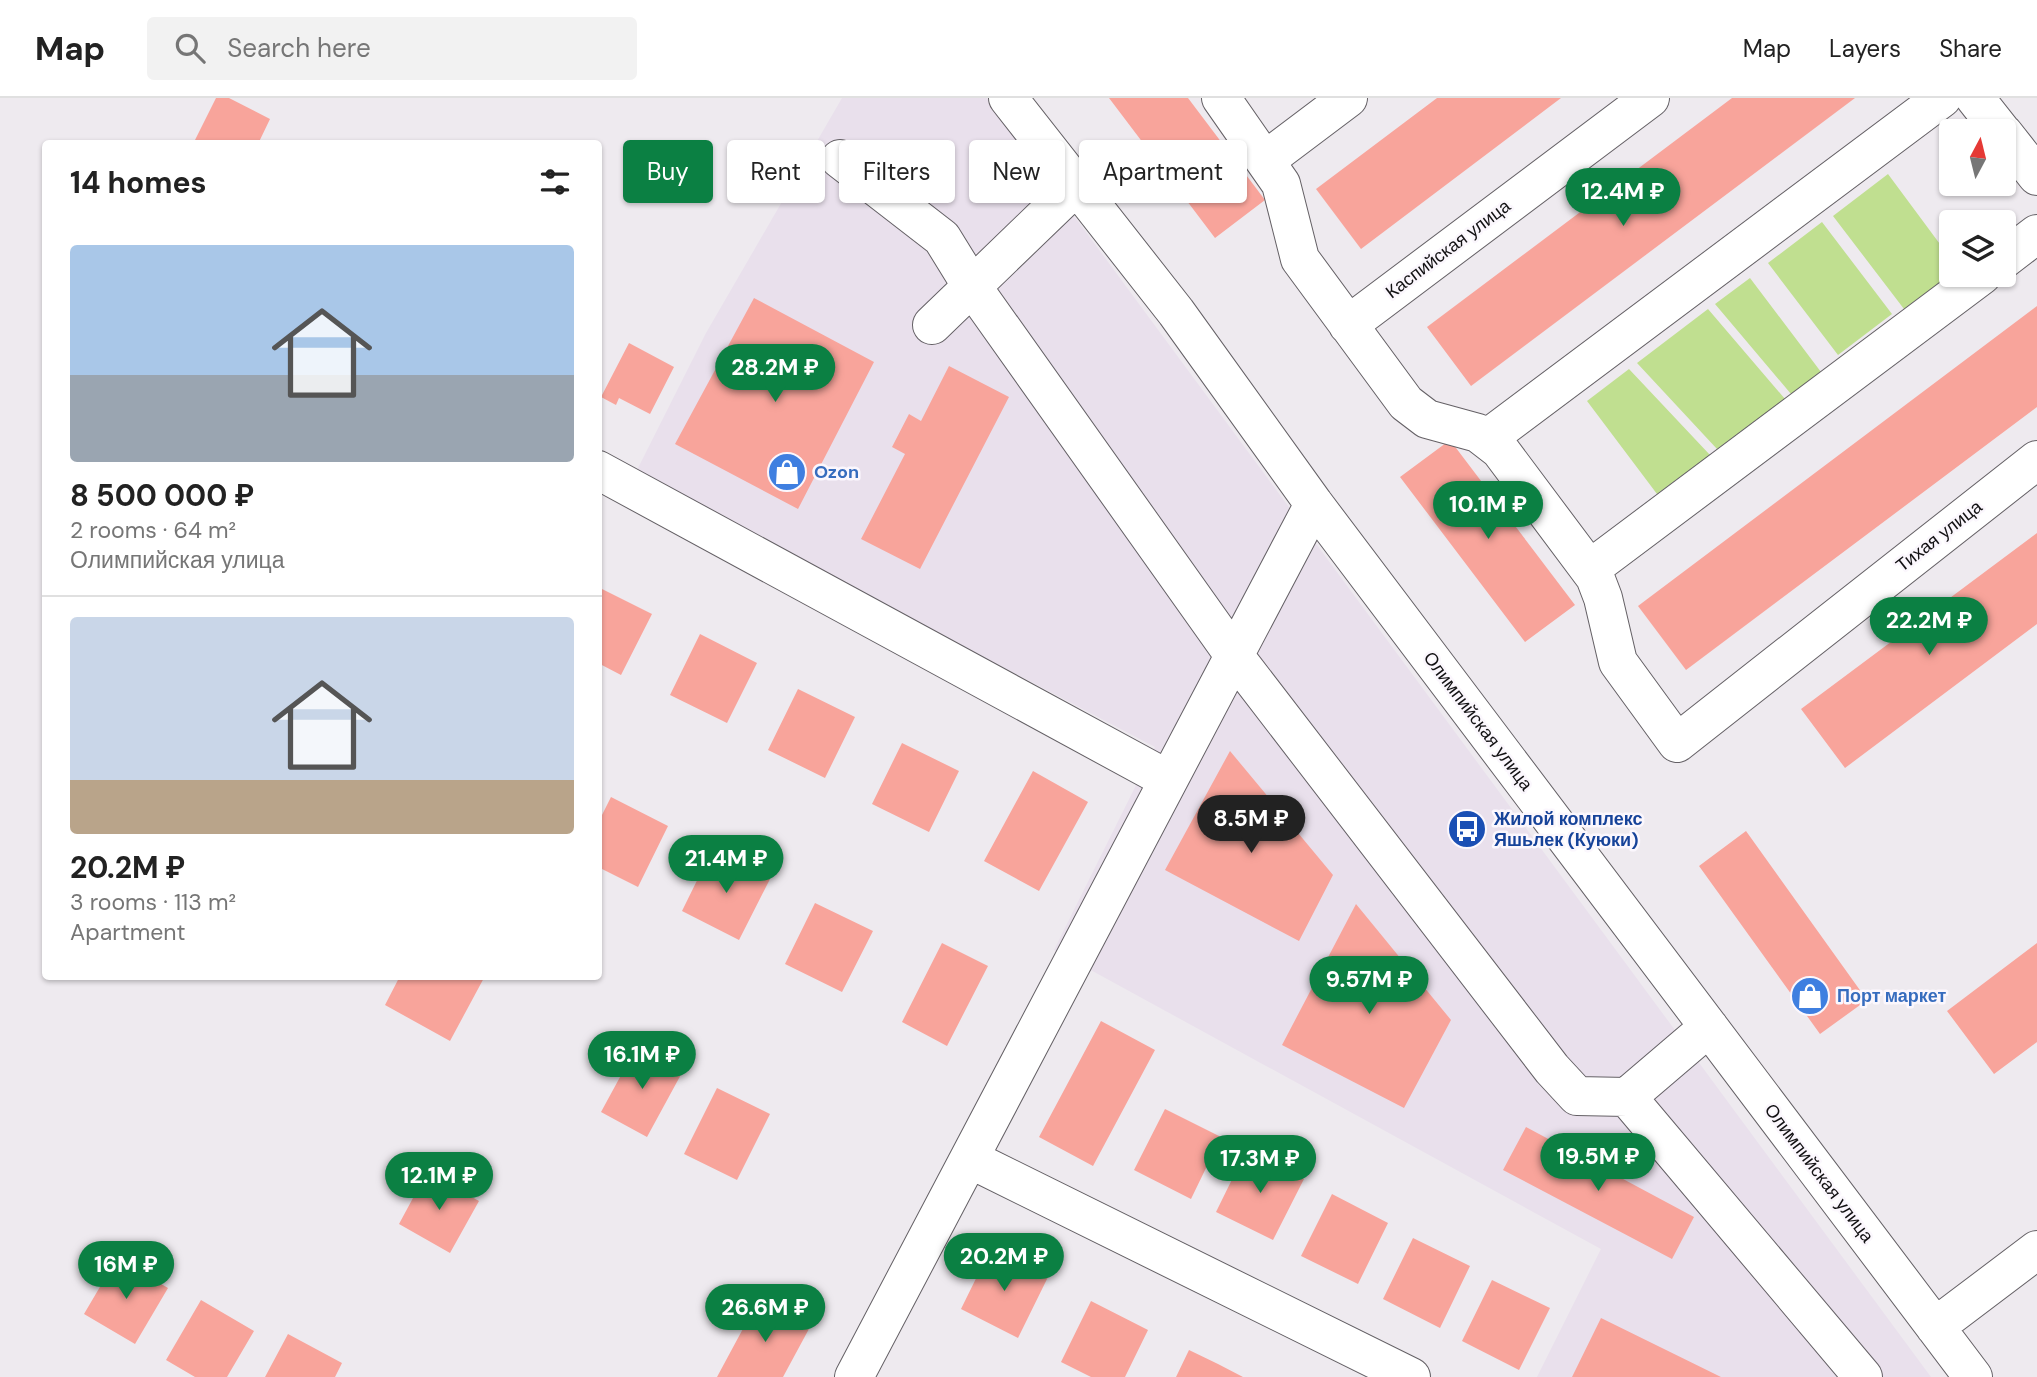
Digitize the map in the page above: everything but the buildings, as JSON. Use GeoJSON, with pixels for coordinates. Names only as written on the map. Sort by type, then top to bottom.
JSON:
{"type":"FeatureCollection","features":[{"type":"Feature","properties":{"kind":"street","name":"Олимпийская улица"},"geometry":{"type":"LineString","coordinates":[[1008,98],[1075,187],[1176,312],[1314,503],[1973,1377]]}},
{"type":"Feature","properties":{"kind":"street"},"geometry":{"type":"LineString","coordinates":[[1221,98],[1267,159],[1281,184],[1300,259],[1416,412],[1441,425],[1461,428],[1488,438],[1590,569],[1966,287]]}},
{"type":"Feature","properties":{"kind":"street"},"geometry":{"type":"LineString","coordinates":[[1267,159],[1348,98]]}},
{"type":"Feature","properties":{"kind":"street","name":"Каспийская улица"},"geometry":{"type":"LineString","coordinates":[[1348,325],[1650,98]]}},
{"type":"Feature","properties":{"kind":"street"},"geometry":{"type":"LineString","coordinates":[[1488,438],[1942,98]]}},
{"type":"Feature","properties":{"kind":"street"},"geometry":{"type":"LineString","coordinates":[[1975,98],[1992,119]]}},
{"type":"Feature","properties":{"kind":"street"},"geometry":{"type":"LineString","coordinates":[[2016,149],[2037,176]]}},
{"type":"Feature","properties":{"kind":"street"},"geometry":{"type":"LineString","coordinates":[[932,325],[1075,187]]}},
{"type":"Feature","properties":{"kind":"street"},"geometry":{"type":"LineString","coordinates":[[897,203],[943,238],[971,285],[1233,654],[1560,1078],[1577,1096],[1627,1097],[1709,1027]]}},
{"type":"Feature","properties":{"kind":"street"},"geometry":{"type":"LineString","coordinates":[[2016,249],[2037,234]]}},
{"type":"Feature","properties":{"kind":"street","name":"Тихая улица"},"geometry":{"type":"LineString","coordinates":[[1590,569],[1603,598],[1618,662],[1677,743],[2037,460]]}},
{"type":"Feature","properties":{"kind":"street"},"geometry":{"type":"LineString","coordinates":[[602,472],[1167,779]]}},
{"type":"Feature","properties":{"kind":"street"},"geometry":{"type":"LineString","coordinates":[[854,1377],[1314,503]]}},
{"type":"Feature","properties":{"kind":"street"},"geometry":{"type":"LineString","coordinates":[[1627,1097],[1863,1377]]}},
{"type":"Feature","properties":{"kind":"street"},"geometry":{"type":"LineString","coordinates":[[970,1159],[1411,1377]]}},
{"type":"Feature","properties":{"kind":"street"},"geometry":{"type":"LineString","coordinates":[[1935,1326],[2037,1250]]}},
{"type":"Feature","properties":{"kind":"shaded area"},"geometry":{"type":"Polygon","coordinates":[[[842,98],[987,98],[1018,140],[969,140],[969,203],[1064,203],[1931,1377],[1537,1377],[1601,1249],[1054,950],[1155,747],[635,474],[706,333],[781,203],[825,203],[825,140],[818,140],[842,98]]]}},
{"type":"Feature","properties":{"kind":"green space"},"geometry":{"type":"Polygon","coordinates":[[[1888,174],[1939,243],[1939,283],[1904,309],[1833,216],[1888,174]]]}},
{"type":"Feature","properties":{"kind":"green space"},"geometry":{"type":"Polygon","coordinates":[[[1822,222],[1892,314],[1838,355],[1768,263],[1822,222]]]}},
{"type":"Feature","properties":{"kind":"green space"},"geometry":{"type":"Polygon","coordinates":[[[1750,278],[1821,372],[1791,394],[1715,304],[1750,278]]]}},
{"type":"Feature","properties":{"kind":"green space"},"geometry":{"type":"Polygon","coordinates":[[[1708,309],[1785,399],[1717,449],[1637,363],[1708,309]]]}},
{"type":"Feature","properties":{"kind":"green space"},"geometry":{"type":"Polygon","coordinates":[[[1629,369],[1710,455],[1657,494],[1587,401],[1629,369]]]}},
{"type":"Feature","properties":{"kind":"place","name":"Ozon"},"geometry":{"type":"Point","coordinates":[787,472]}},
{"type":"Feature","properties":{"kind":"place","name":"Жилой комплекс Яшьлек (Куюки)"},"geometry":{"type":"Point","coordinates":[1467,829]}},
{"type":"Feature","properties":{"kind":"place","name":"Порт маркет"},"geometry":{"type":"Point","coordinates":[1810,996]}}]}
